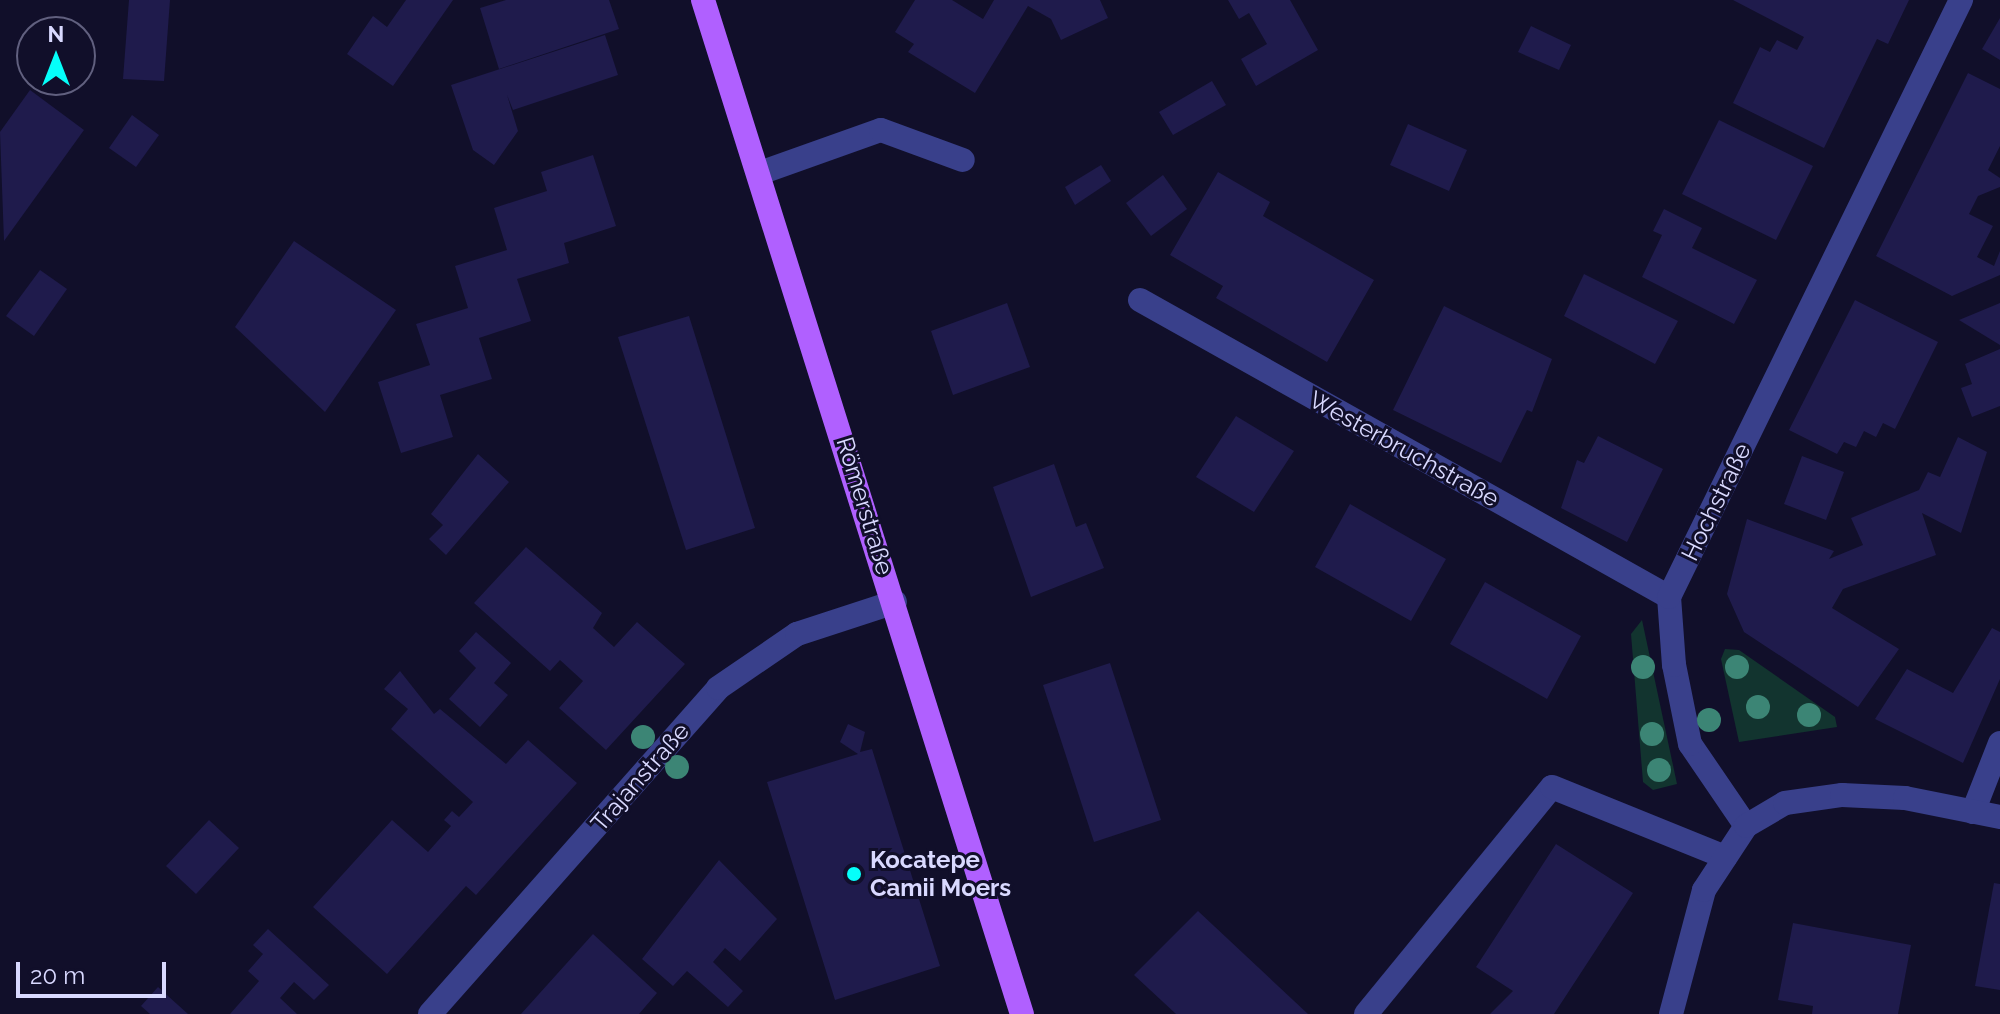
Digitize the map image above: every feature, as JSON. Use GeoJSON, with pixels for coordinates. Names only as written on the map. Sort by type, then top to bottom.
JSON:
{"type":"FeatureCollection","features":[{"type":"Feature","properties":{"kind":"main road","name":"Römerstraße"},"geometry":{"type":"LineString","coordinates":[[703,0],[895,602],[1022,1014]]}},
{"type":"Feature","properties":{"kind":"street","name":"Hochstraße"},"geometry":{"type":"LineString","coordinates":[[1669,597],[1961,0]]}},
{"type":"Feature","properties":{"kind":"street"},"geometry":{"type":"LineString","coordinates":[[760,173],[881,130],[963,160]]}},
{"type":"Feature","properties":{"kind":"street","name":"Westerbruchstraße"},"geometry":{"type":"LineString","coordinates":[[1140,300],[1669,597]]}},
{"type":"Feature","properties":{"kind":"street"},"geometry":{"type":"LineString","coordinates":[[1669,597],[1674,665],[1690,744],[1746,826]]}},
{"type":"Feature","properties":{"kind":"street","name":"Trajanstraße"},"geometry":{"type":"LineString","coordinates":[[430,1014],[718,688],[797,634],[895,602]]}},
{"type":"Feature","properties":{"kind":"street"},"geometry":{"type":"LineString","coordinates":[[1973,812],[2000,743]]}},
{"type":"Feature","properties":{"kind":"street"},"geometry":{"type":"LineString","coordinates":[[1366,1014],[1552,787],[1725,857]]}},
{"type":"Feature","properties":{"kind":"street"},"geometry":{"type":"LineString","coordinates":[[1671,1014],[1704,890],[1746,826],[1785,803],[1842,795],[1905,798],[2000,817]]}},
{"type":"Feature","properties":{"kind":"green space"},"geometry":{"type":"Polygon","coordinates":[[[1642,620],[1677,784],[1653,790],[1643,782],[1631,634],[1642,620]]]}},
{"type":"Feature","properties":{"kind":"green space"},"geometry":{"type":"Polygon","coordinates":[[[1725,649],[1739,650],[1835,717],[1837,727],[1739,742],[1721,659],[1725,649]]]}},
{"type":"Feature","properties":{"kind":"building"},"geometry":{"type":"Polygon","coordinates":[[[129,0],[170,0],[164,81],[123,79],[129,0]]]}},
{"type":"Feature","properties":{"kind":"building"},"geometry":{"type":"Polygon","coordinates":[[[406,0],[453,0],[393,86],[347,54],[373,16],[387,27],[406,0]]]}},
{"type":"Feature","properties":{"kind":"building"},"geometry":{"type":"Polygon","coordinates":[[[506,0],[609,0],[619,29],[499,69],[480,8],[506,0]]]}},
{"type":"Feature","properties":{"kind":"building"},"geometry":{"type":"Polygon","coordinates":[[[915,0],[952,0],[983,19],[994,0],[1100,0],[1108,18],[1061,40],[1051,19],[1028,6],[975,93],[908,52],[914,44],[895,32],[915,0]]]}},
{"type":"Feature","properties":{"kind":"building"},"geometry":{"type":"Polygon","coordinates":[[[1228,0],[1290,0],[1318,50],[1256,86],[1241,59],[1267,44],[1249,13],[1239,19],[1228,0]]]}},
{"type":"Feature","properties":{"kind":"building"},"geometry":{"type":"Polygon","coordinates":[[[1733,0],[1909,0],[1888,44],[1877,39],[1824,148],[1733,103],[1760,47],[1770,52],[1777,40],[1797,50],[1804,37],[1733,0]]]}},
{"type":"Feature","properties":{"kind":"building"},"geometry":{"type":"Polygon","coordinates":[[[2000,18],[2000,60],[1982,49],[2000,18]]]}},
{"type":"Feature","properties":{"kind":"building"},"geometry":{"type":"Polygon","coordinates":[[[1531,26],[1571,45],[1559,70],[1518,52],[1531,26]]]}},
{"type":"Feature","properties":{"kind":"building"},"geometry":{"type":"Polygon","coordinates":[[[605,35],[618,75],[513,110],[507,95],[518,131],[494,165],[473,150],[451,85],[605,35]]]}},
{"type":"Feature","properties":{"kind":"building"},"geometry":{"type":"Polygon","coordinates":[[[1968,73],[2000,89],[2000,146],[1988,170],[2000,178],[2000,187],[1978,196],[1969,214],[1993,226],[1977,257],[1994,266],[2000,251],[2000,275],[1952,296],[1876,256],[1968,73]]]}},
{"type":"Feature","properties":{"kind":"building"},"geometry":{"type":"Polygon","coordinates":[[[1212,81],[1226,105],[1173,135],[1159,112],[1212,81]]]}},
{"type":"Feature","properties":{"kind":"building"},"geometry":{"type":"Polygon","coordinates":[[[26,96],[38,96],[84,130],[4,241],[0,132],[26,96]]]}},
{"type":"Feature","properties":{"kind":"building"},"geometry":{"type":"Polygon","coordinates":[[[132,115],[159,135],[136,167],[109,148],[132,115]]]}},
{"type":"Feature","properties":{"kind":"building"},"geometry":{"type":"Polygon","coordinates":[[[1719,120],[1813,166],[1776,240],[1682,194],[1719,120]]]}},
{"type":"Feature","properties":{"kind":"building"},"geometry":{"type":"Polygon","coordinates":[[[1408,124],[1467,150],[1449,191],[1390,165],[1408,124]]]}},
{"type":"Feature","properties":{"kind":"building"},"geometry":{"type":"Polygon","coordinates":[[[593,155],[616,226],[564,243],[569,263],[517,279],[531,321],[479,338],[492,379],[440,395],[453,437],[401,453],[378,382],[430,365],[416,324],[468,308],[455,266],[507,250],[494,208],[547,191],[541,172],[593,155]]]}},
{"type":"Feature","properties":{"kind":"building"},"geometry":{"type":"Polygon","coordinates":[[[1101,165],[1111,181],[1075,205],[1065,187],[1101,165]]]}},
{"type":"Feature","properties":{"kind":"building"},"geometry":{"type":"Polygon","coordinates":[[[1218,172],[1270,202],[1263,216],[1374,280],[1327,362],[1216,298],[1223,286],[1170,255],[1218,172]]]}},
{"type":"Feature","properties":{"kind":"building"},"geometry":{"type":"Polygon","coordinates":[[[1163,175],[1187,209],[1151,236],[1126,203],[1163,175]]]}},
{"type":"Feature","properties":{"kind":"building"},"geometry":{"type":"Polygon","coordinates":[[[1664,209],[1702,228],[1692,248],[1757,280],[1734,324],[1642,277],[1662,235],[1653,231],[1664,209]]]}},
{"type":"Feature","properties":{"kind":"building"},"geometry":{"type":"Polygon","coordinates":[[[294,241],[396,310],[325,412],[235,327],[294,241]]]}},
{"type":"Feature","properties":{"kind":"building"},"geometry":{"type":"Polygon","coordinates":[[[40,270],[67,289],[34,336],[6,316],[40,270]]]}},
{"type":"Feature","properties":{"kind":"building"},"geometry":{"type":"Polygon","coordinates":[[[1584,274],[1678,321],[1655,364],[1564,316],[1584,274]]]}},
{"type":"Feature","properties":{"kind":"building"},"geometry":{"type":"Polygon","coordinates":[[[1855,300],[1938,342],[1895,429],[1883,423],[1876,437],[1864,431],[1856,447],[1844,442],[1837,454],[1789,430],[1855,300]]]}},
{"type":"Feature","properties":{"kind":"building"},"geometry":{"type":"Polygon","coordinates":[[[1007,303],[1030,367],[953,395],[931,331],[1007,303]]]}},
{"type":"Feature","properties":{"kind":"building"},"geometry":{"type":"Polygon","coordinates":[[[2000,303],[2000,345],[1959,320],[2000,303]]]}},
{"type":"Feature","properties":{"kind":"building"},"geometry":{"type":"Polygon","coordinates":[[[1444,306],[1552,359],[1532,412],[1527,410],[1501,463],[1393,410],[1444,306]]]}},
{"type":"Feature","properties":{"kind":"building"},"geometry":{"type":"Polygon","coordinates":[[[689,316],[755,528],[686,550],[618,337],[689,316]]]}},
{"type":"Feature","properties":{"kind":"building"},"geometry":{"type":"Polygon","coordinates":[[[2000,349],[2000,406],[1972,417],[1961,388],[1972,384],[1965,364],[2000,349]]]}},
{"type":"Feature","properties":{"kind":"building"},"geometry":{"type":"Polygon","coordinates":[[[1236,416],[1294,451],[1254,512],[1196,477],[1236,416]]]}},
{"type":"Feature","properties":{"kind":"building"},"geometry":{"type":"Polygon","coordinates":[[[1598,436],[1663,469],[1627,542],[1561,508],[1577,460],[1584,463],[1598,436]]]}},
{"type":"Feature","properties":{"kind":"building"},"geometry":{"type":"Polygon","coordinates":[[[1958,437],[1987,452],[1961,533],[1922,513],[1936,555],[1843,589],[1832,608],[1899,649],[1858,707],[1744,632],[1727,594],[1747,519],[1834,551],[1829,559],[1863,545],[1851,518],[1919,490],[1928,472],[1940,477],[1958,437]]]}},
{"type":"Feature","properties":{"kind":"building"},"geometry":{"type":"Polygon","coordinates":[[[478,454],[509,482],[446,555],[429,539],[443,525],[431,514],[478,454]]]}},
{"type":"Feature","properties":{"kind":"building"},"geometry":{"type":"Polygon","coordinates":[[[1802,456],[1844,472],[1826,520],[1784,504],[1802,456]]]}},
{"type":"Feature","properties":{"kind":"building"},"geometry":{"type":"Polygon","coordinates":[[[1054,464],[1076,527],[1086,523],[1104,568],[1031,597],[993,487],[1054,464]]]}},
{"type":"Feature","properties":{"kind":"building"},"geometry":{"type":"Polygon","coordinates":[[[1350,504],[1446,559],[1411,621],[1315,567],[1350,504]]]}},
{"type":"Feature","properties":{"kind":"building"},"geometry":{"type":"Polygon","coordinates":[[[526,547],[602,613],[593,628],[614,647],[637,622],[685,664],[606,750],[559,708],[583,681],[560,660],[550,671],[474,603],[526,547]]]}},
{"type":"Feature","properties":{"kind":"building"},"geometry":{"type":"Polygon","coordinates":[[[1485,582],[1581,636],[1547,699],[1450,644],[1485,582]]]}},
{"type":"Feature","properties":{"kind":"building"},"geometry":{"type":"Polygon","coordinates":[[[1992,628],[2000,632],[2000,679],[1963,763],[1875,719],[1907,669],[1953,693],[1992,628]]]}},
{"type":"Feature","properties":{"kind":"building"},"geometry":{"type":"Polygon","coordinates":[[[476,632],[511,663],[494,683],[508,695],[480,727],[449,699],[476,668],[459,651],[476,632]]]}},
{"type":"Feature","properties":{"kind":"building"},"geometry":{"type":"Polygon","coordinates":[[[1110,663],[1161,820],[1094,842],[1043,685],[1110,663]]]}},
{"type":"Feature","properties":{"kind":"building"},"geometry":{"type":"Polygon","coordinates":[[[400,671],[434,714],[440,709],[506,764],[528,740],[577,783],[476,895],[466,886],[387,974],[313,907],[392,820],[428,852],[451,826],[444,820],[452,811],[459,817],[473,802],[391,729],[408,709],[384,689],[400,671]]]}},
{"type":"Feature","properties":{"kind":"building","name":"Kocatepe Camii Moers"},"geometry":{"type":"Polygon","coordinates":[[[848,724],[865,732],[860,752],[872,749],[940,966],[835,1000],[767,782],[858,754],[840,742],[848,724]]]}},
{"type":"Feature","properties":{"kind":"building"},"geometry":{"type":"Polygon","coordinates":[[[209,820],[239,848],[196,894],[166,866],[209,820]]]}},
{"type":"Feature","properties":{"kind":"building"},"geometry":{"type":"Polygon","coordinates":[[[1556,844],[1633,893],[1554,1014],[1490,1014],[1513,991],[1476,967],[1556,844]]]}},
{"type":"Feature","properties":{"kind":"building"},"geometry":{"type":"Polygon","coordinates":[[[719,860],[777,919],[740,961],[725,948],[713,962],[743,991],[728,1007],[687,971],[673,986],[642,959],[719,860]]]}},
{"type":"Feature","properties":{"kind":"building"},"geometry":{"type":"Polygon","coordinates":[[[1994,883],[2000,884],[2000,990],[1975,986],[1994,883]]]}},
{"type":"Feature","properties":{"kind":"building"},"geometry":{"type":"Polygon","coordinates":[[[1198,911],[1308,1014],[1176,1014],[1134,975],[1198,911]]]}},
{"type":"Feature","properties":{"kind":"building"},"geometry":{"type":"Polygon","coordinates":[[[1793,923],[1911,945],[1898,1014],[1812,1014],[1813,1006],[1778,1000],[1793,923]]]}},
{"type":"Feature","properties":{"kind":"building"},"geometry":{"type":"Polygon","coordinates":[[[268,929],[329,985],[314,1000],[294,982],[280,998],[297,1014],[230,1014],[259,981],[248,971],[263,954],[253,945],[268,929]]]}},
{"type":"Feature","properties":{"kind":"building"},"geometry":{"type":"Polygon","coordinates":[[[593,934],[657,993],[639,1014],[521,1014],[593,934]]]}},
{"type":"Feature","properties":{"kind":"building"},"geometry":{"type":"Polygon","coordinates":[[[158,987],[188,1014],[150,1014],[141,1006],[158,987]]]}},
{"type":"Feature","properties":{"kind":"place","name":"Kocatepe Camii Moers"},"geometry":{"type":"Point","coordinates":[854,874]}}]}
